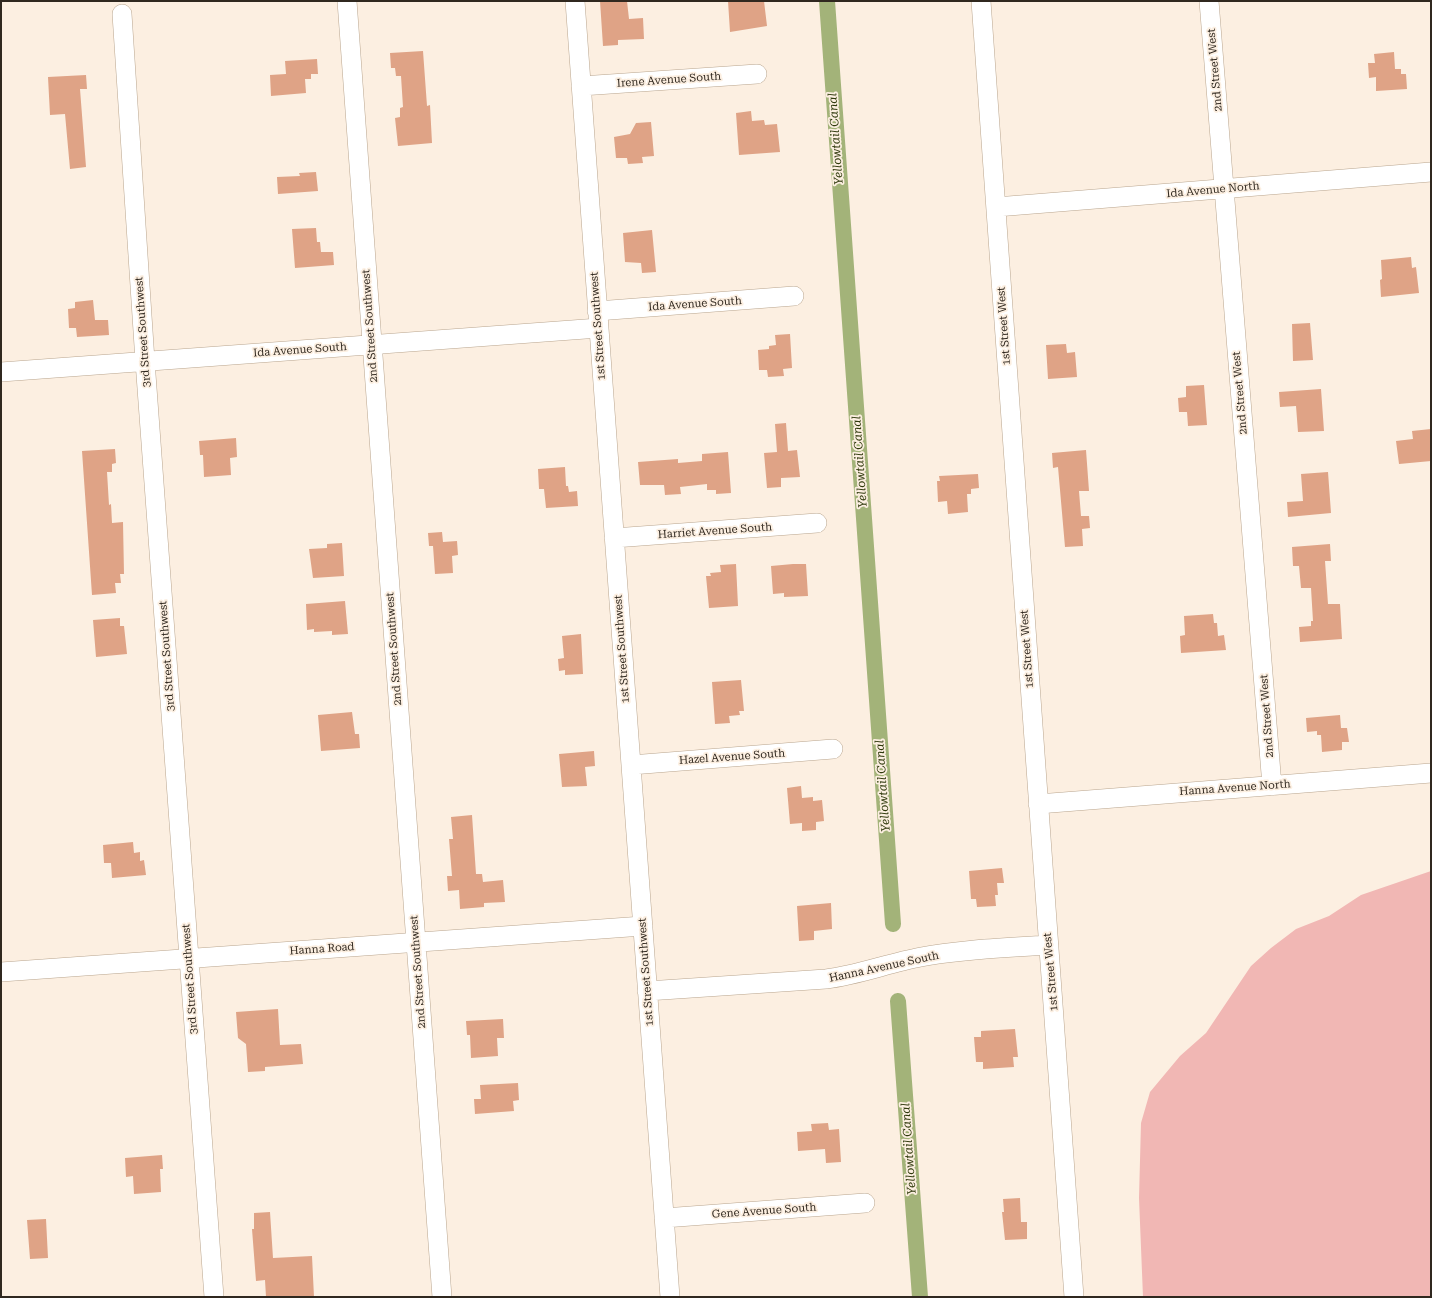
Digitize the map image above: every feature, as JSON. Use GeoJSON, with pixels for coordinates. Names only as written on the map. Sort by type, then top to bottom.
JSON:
{"type":"FeatureCollection","features":[{"type":"Feature","properties":{"kind":"street","name":"2nd Street Southwest"},"geometry":{"type":"LineString","coordinates":[[347,1],[442,1297]]}},
{"type":"Feature","properties":{"kind":"street","name":"1st Street Southwest"},"geometry":{"type":"LineString","coordinates":[[575,1],[670,1297]]}},
{"type":"Feature","properties":{"kind":"street","name":"1st Street West"},"geometry":{"type":"LineString","coordinates":[[980,1],[1074,1297]]}},
{"type":"Feature","properties":{"kind":"street","name":"2nd Street West"},"geometry":{"type":"LineString","coordinates":[[1209,1],[1272,786]]}},
{"type":"Feature","properties":{"kind":"street","name":"3rd Street Southwest"},"geometry":{"type":"LineString","coordinates":[[122,14],[145,361],[214,1297]]}},
{"type":"Feature","properties":{"kind":"street","name":"Irene Avenue South"},"geometry":{"type":"LineString","coordinates":[[581,86],[757,74]]}},
{"type":"Feature","properties":{"kind":"street","name":"Ida Avenue North"},"geometry":{"type":"LineString","coordinates":[[996,207],[1431,172]]}},
{"type":"Feature","properties":{"kind":"street","name":"Ida Avenue South"},"geometry":{"type":"LineString","coordinates":[[1,372],[372,344],[598,320],[794,296]]}},
{"type":"Feature","properties":{"kind":"street","name":"Harriet Avenue South"},"geometry":{"type":"LineString","coordinates":[[614,538],[817,523]]}},
{"type":"Feature","properties":{"kind":"street","name":"Hazel Avenue South"},"geometry":{"type":"LineString","coordinates":[[631,765],[833,749]]}},
{"type":"Feature","properties":{"kind":"street","name":"Hanna Avenue North"},"geometry":{"type":"LineString","coordinates":[[1038,804],[1431,773]]}},
{"type":"Feature","properties":{"kind":"street","name":"Hanna Road"},"geometry":{"type":"LineString","coordinates":[[1,972],[416,941],[642,926]]}},
{"type":"Feature","properties":{"kind":"street","name":"Hanna Avenue South"},"geometry":{"type":"LineString","coordinates":[[647,991],[826,979],[846,976],[928,956],[958,952],[1048,945]]}},
{"type":"Feature","properties":{"kind":"street","name":"Gene Avenue South"},"geometry":{"type":"LineString","coordinates":[[664,1218],[865,1203]]}},
{"type":"Feature","properties":{"kind":"shaded area"},"geometry":{"type":"Polygon","coordinates":[[[1431,871],[1431,1297],[1143,1297],[1139,1198],[1141,1123],[1150,1092],[1180,1056],[1206,1033],[1251,966],[1271,948],[1296,929],[1329,916],[1361,895],[1431,871]]]}},
{"type":"Feature","properties":{"kind":"building"},"geometry":{"type":"Polygon","coordinates":[[[600,1],[627,1],[629,19],[643,18],[644,39],[618,40],[618,45],[603,46],[600,1]]]}},
{"type":"Feature","properties":{"kind":"building"},"geometry":{"type":"Polygon","coordinates":[[[728,1],[764,1],[767,26],[730,32],[728,1]]]}},
{"type":"Feature","properties":{"kind":"building"},"geometry":{"type":"Polygon","coordinates":[[[423,51],[427,106],[430,105],[432,143],[398,146],[395,118],[400,117],[400,108],[403,107],[401,76],[396,76],[395,68],[391,68],[390,53],[423,51]]]}},
{"type":"Feature","properties":{"kind":"building"},"geometry":{"type":"Polygon","coordinates":[[[1394,52],[1395,69],[1401,69],[1401,74],[1406,74],[1407,89],[1376,91],[1376,77],[1369,78],[1368,63],[1375,63],[1374,54],[1394,52]]]}},
{"type":"Feature","properties":{"kind":"building"},"geometry":{"type":"Polygon","coordinates":[[[317,59],[318,74],[311,74],[311,79],[305,79],[306,93],[271,96],[270,75],[286,74],[285,61],[317,59]]]}},
{"type":"Feature","properties":{"kind":"building"},"geometry":{"type":"Polygon","coordinates":[[[86,75],[87,89],[80,89],[86,167],[70,169],[65,114],[50,115],[48,77],[86,75]]]}},
{"type":"Feature","properties":{"kind":"building"},"geometry":{"type":"Polygon","coordinates":[[[751,111],[752,121],[764,120],[765,125],[777,124],[780,152],[739,155],[736,113],[751,111]]]}},
{"type":"Feature","properties":{"kind":"building"},"geometry":{"type":"Polygon","coordinates":[[[651,122],[654,156],[642,157],[643,163],[628,164],[627,158],[616,158],[614,137],[630,134],[636,123],[651,122]]]}},
{"type":"Feature","properties":{"kind":"building"},"geometry":{"type":"Polygon","coordinates":[[[316,172],[318,191],[278,194],[277,177],[300,176],[299,173],[316,172]]]}},
{"type":"Feature","properties":{"kind":"building"},"geometry":{"type":"Polygon","coordinates":[[[316,228],[317,242],[320,242],[321,252],[333,252],[334,265],[295,268],[292,229],[316,228]]]}},
{"type":"Feature","properties":{"kind":"building"},"geometry":{"type":"Polygon","coordinates":[[[652,230],[656,272],[642,273],[641,263],[625,262],[623,233],[652,230]]]}},
{"type":"Feature","properties":{"kind":"building"},"geometry":{"type":"Polygon","coordinates":[[[1411,257],[1412,268],[1416,267],[1419,293],[1381,297],[1381,260],[1411,257]]]}},
{"type":"Feature","properties":{"kind":"building"},"geometry":{"type":"Polygon","coordinates":[[[93,300],[95,320],[108,320],[109,335],[77,337],[76,328],[69,328],[68,309],[75,308],[75,302],[93,300]]]}},
{"type":"Feature","properties":{"kind":"building"},"geometry":{"type":"Polygon","coordinates":[[[1310,323],[1313,360],[1293,361],[1292,324],[1310,323]]]}},
{"type":"Feature","properties":{"kind":"building"},"geometry":{"type":"Polygon","coordinates":[[[790,334],[792,368],[783,369],[784,376],[768,377],[767,370],[759,370],[758,350],[769,349],[769,346],[776,345],[775,335],[790,334]]]}},
{"type":"Feature","properties":{"kind":"building"},"geometry":{"type":"Polygon","coordinates":[[[1066,344],[1067,353],[1075,352],[1077,377],[1048,379],[1046,345],[1066,344]]]}},
{"type":"Feature","properties":{"kind":"building"},"geometry":{"type":"Polygon","coordinates":[[[1204,385],[1207,425],[1188,426],[1187,412],[1179,412],[1178,398],[1186,397],[1186,386],[1204,385]]]}},
{"type":"Feature","properties":{"kind":"building"},"geometry":{"type":"Polygon","coordinates":[[[1321,389],[1324,431],[1298,432],[1296,406],[1280,407],[1279,392],[1321,389]]]}},
{"type":"Feature","properties":{"kind":"building"},"geometry":{"type":"Polygon","coordinates":[[[786,423],[788,451],[797,450],[800,477],[781,478],[781,487],[767,488],[764,453],[777,452],[775,424],[786,423]]]}},
{"type":"Feature","properties":{"kind":"building"},"geometry":{"type":"Polygon","coordinates":[[[1431,429],[1431,461],[1399,464],[1396,441],[1413,439],[1412,431],[1431,429]]]}},
{"type":"Feature","properties":{"kind":"building"},"geometry":{"type":"Polygon","coordinates":[[[236,438],[237,457],[230,458],[231,475],[204,477],[203,455],[200,455],[199,441],[236,438]]]}},
{"type":"Feature","properties":{"kind":"building"},"geometry":{"type":"Polygon","coordinates":[[[115,449],[116,463],[112,464],[112,472],[107,472],[109,505],[111,504],[112,523],[123,522],[124,574],[120,574],[121,583],[115,583],[116,593],[92,595],[82,451],[115,449]]]}},
{"type":"Feature","properties":{"kind":"building"},"geometry":{"type":"Polygon","coordinates":[[[1086,450],[1089,491],[1079,491],[1081,516],[1089,516],[1090,528],[1082,529],[1083,546],[1065,547],[1058,467],[1053,468],[1052,453],[1086,450]]]}},
{"type":"Feature","properties":{"kind":"building"},"geometry":{"type":"Polygon","coordinates":[[[728,452],[731,493],[716,494],[716,490],[707,490],[707,484],[680,487],[681,494],[665,495],[664,485],[640,485],[638,462],[678,459],[678,463],[702,461],[702,454],[728,452]]]}},
{"type":"Feature","properties":{"kind":"building"},"geometry":{"type":"Polygon","coordinates":[[[565,467],[566,486],[568,486],[569,492],[577,491],[578,506],[546,508],[544,489],[539,489],[538,469],[565,467]]]}},
{"type":"Feature","properties":{"kind":"building"},"geometry":{"type":"Polygon","coordinates":[[[1328,472],[1331,513],[1288,517],[1287,502],[1303,501],[1301,474],[1328,472]]]}},
{"type":"Feature","properties":{"kind":"building"},"geometry":{"type":"Polygon","coordinates":[[[978,474],[979,488],[971,489],[971,494],[967,494],[968,512],[948,514],[947,501],[938,502],[937,481],[940,481],[939,476],[978,474]]]}},
{"type":"Feature","properties":{"kind":"building"},"geometry":{"type":"Polygon","coordinates":[[[442,532],[443,542],[457,541],[458,555],[452,556],[453,573],[435,574],[433,546],[429,546],[428,533],[442,532]]]}},
{"type":"Feature","properties":{"kind":"building"},"geometry":{"type":"Polygon","coordinates":[[[342,543],[344,576],[313,578],[309,549],[327,548],[327,544],[342,543]]]}},
{"type":"Feature","properties":{"kind":"building"},"geometry":{"type":"Polygon","coordinates":[[[1330,544],[1331,561],[1325,561],[1328,604],[1340,604],[1342,639],[1300,642],[1299,627],[1311,626],[1311,621],[1313,621],[1311,588],[1301,588],[1299,566],[1293,566],[1292,547],[1330,544]]]}},
{"type":"Feature","properties":{"kind":"building"},"geometry":{"type":"Polygon","coordinates":[[[736,564],[738,606],[709,608],[706,576],[711,576],[710,573],[721,572],[720,565],[736,564]]]}},
{"type":"Feature","properties":{"kind":"building"},"geometry":{"type":"Polygon","coordinates":[[[806,564],[808,596],[784,597],[784,593],[773,594],[771,566],[806,564]]]}},
{"type":"Feature","properties":{"kind":"building"},"geometry":{"type":"Polygon","coordinates":[[[345,601],[348,634],[332,635],[332,631],[314,632],[314,629],[307,630],[306,604],[345,601]]]}},
{"type":"Feature","properties":{"kind":"building"},"geometry":{"type":"Polygon","coordinates":[[[1213,614],[1214,623],[1217,623],[1218,636],[1224,635],[1226,650],[1181,653],[1180,636],[1185,635],[1184,616],[1213,614]]]}},
{"type":"Feature","properties":{"kind":"building"},"geometry":{"type":"Polygon","coordinates":[[[120,618],[120,626],[124,626],[127,654],[96,657],[93,620],[120,618]]]}},
{"type":"Feature","properties":{"kind":"building"},"geometry":{"type":"Polygon","coordinates":[[[581,634],[583,674],[565,675],[565,670],[559,671],[558,659],[564,658],[562,636],[581,634]]]}},
{"type":"Feature","properties":{"kind":"building"},"geometry":{"type":"Polygon","coordinates":[[[741,680],[744,711],[739,711],[740,715],[729,716],[730,723],[715,724],[712,682],[741,680]]]}},
{"type":"Feature","properties":{"kind":"building"},"geometry":{"type":"Polygon","coordinates":[[[352,712],[355,734],[359,734],[360,748],[321,751],[318,715],[352,712]]]}},
{"type":"Feature","properties":{"kind":"building"},"geometry":{"type":"Polygon","coordinates":[[[1340,715],[1341,728],[1347,728],[1349,742],[1342,742],[1342,750],[1322,752],[1321,735],[1317,735],[1317,731],[1307,732],[1306,718],[1340,715]]]}},
{"type":"Feature","properties":{"kind":"building"},"geometry":{"type":"Polygon","coordinates":[[[594,751],[595,766],[585,767],[587,786],[562,787],[559,754],[594,751]]]}},
{"type":"Feature","properties":{"kind":"building"},"geometry":{"type":"Polygon","coordinates":[[[801,786],[802,798],[813,797],[813,801],[822,800],[824,821],[816,822],[816,830],[802,831],[802,823],[790,824],[787,788],[801,786]]]}},
{"type":"Feature","properties":{"kind":"building"},"geometry":{"type":"Polygon","coordinates":[[[472,815],[476,874],[482,874],[483,882],[503,880],[505,902],[484,903],[484,907],[460,909],[459,890],[448,891],[447,876],[452,876],[449,839],[453,839],[451,817],[472,815]]]}},
{"type":"Feature","properties":{"kind":"building"},"geometry":{"type":"Polygon","coordinates":[[[133,842],[134,853],[140,852],[140,861],[144,860],[146,875],[112,878],[111,863],[104,863],[103,845],[133,842]]]}},
{"type":"Feature","properties":{"kind":"building"},"geometry":{"type":"Polygon","coordinates":[[[1002,868],[1004,883],[997,883],[998,895],[995,895],[996,906],[977,907],[976,899],[971,899],[969,871],[1002,868]]]}},
{"type":"Feature","properties":{"kind":"building"},"geometry":{"type":"Polygon","coordinates":[[[831,903],[832,929],[814,931],[814,940],[799,941],[797,906],[831,903]]]}},
{"type":"Feature","properties":{"kind":"building"},"geometry":{"type":"Polygon","coordinates":[[[278,1009],[280,1045],[301,1044],[303,1064],[265,1067],[265,1071],[248,1072],[246,1044],[238,1038],[236,1012],[278,1009]]]}},
{"type":"Feature","properties":{"kind":"building"},"geometry":{"type":"Polygon","coordinates":[[[503,1019],[504,1038],[497,1038],[498,1056],[471,1058],[470,1035],[467,1035],[466,1021],[503,1019]]]}},
{"type":"Feature","properties":{"kind":"building"},"geometry":{"type":"Polygon","coordinates":[[[1015,1029],[1018,1057],[1013,1057],[1014,1067],[983,1069],[983,1062],[976,1062],[974,1037],[981,1037],[981,1031],[1015,1029]]]}},
{"type":"Feature","properties":{"kind":"building"},"geometry":{"type":"Polygon","coordinates":[[[518,1083],[519,1100],[513,1101],[514,1111],[475,1114],[474,1099],[481,1099],[480,1085],[518,1083]]]}},
{"type":"Feature","properties":{"kind":"building"},"geometry":{"type":"Polygon","coordinates":[[[828,1123],[829,1130],[839,1129],[841,1162],[826,1163],[825,1149],[798,1151],[797,1132],[812,1131],[811,1124],[828,1123]]]}},
{"type":"Feature","properties":{"kind":"building"},"geometry":{"type":"Polygon","coordinates":[[[162,1155],[163,1169],[160,1169],[161,1192],[134,1194],[133,1176],[126,1177],[125,1158],[162,1155]]]}},
{"type":"Feature","properties":{"kind":"building"},"geometry":{"type":"Polygon","coordinates":[[[1020,1198],[1021,1222],[1027,1222],[1027,1239],[1005,1240],[1002,1212],[1004,1212],[1003,1199],[1020,1198]]]}},
{"type":"Feature","properties":{"kind":"building"},"geometry":{"type":"Polygon","coordinates":[[[270,1212],[273,1258],[312,1256],[314,1297],[266,1297],[265,1280],[256,1281],[252,1229],[254,1229],[254,1213],[270,1212]]]}},
{"type":"Feature","properties":{"kind":"building"},"geometry":{"type":"Polygon","coordinates":[[[46,1219],[48,1258],[30,1259],[27,1220],[46,1219]]]}},
{"type":"Feature","properties":{"kind":"waterway","name":"Yellowtail Canal"},"geometry":{"type":"LineString","coordinates":[[827,1],[893,924]]}},
{"type":"Feature","properties":{"kind":"waterway","name":"Yellowtail Canal"},"geometry":{"type":"LineString","coordinates":[[898,1001],[920,1297]]}}]}
